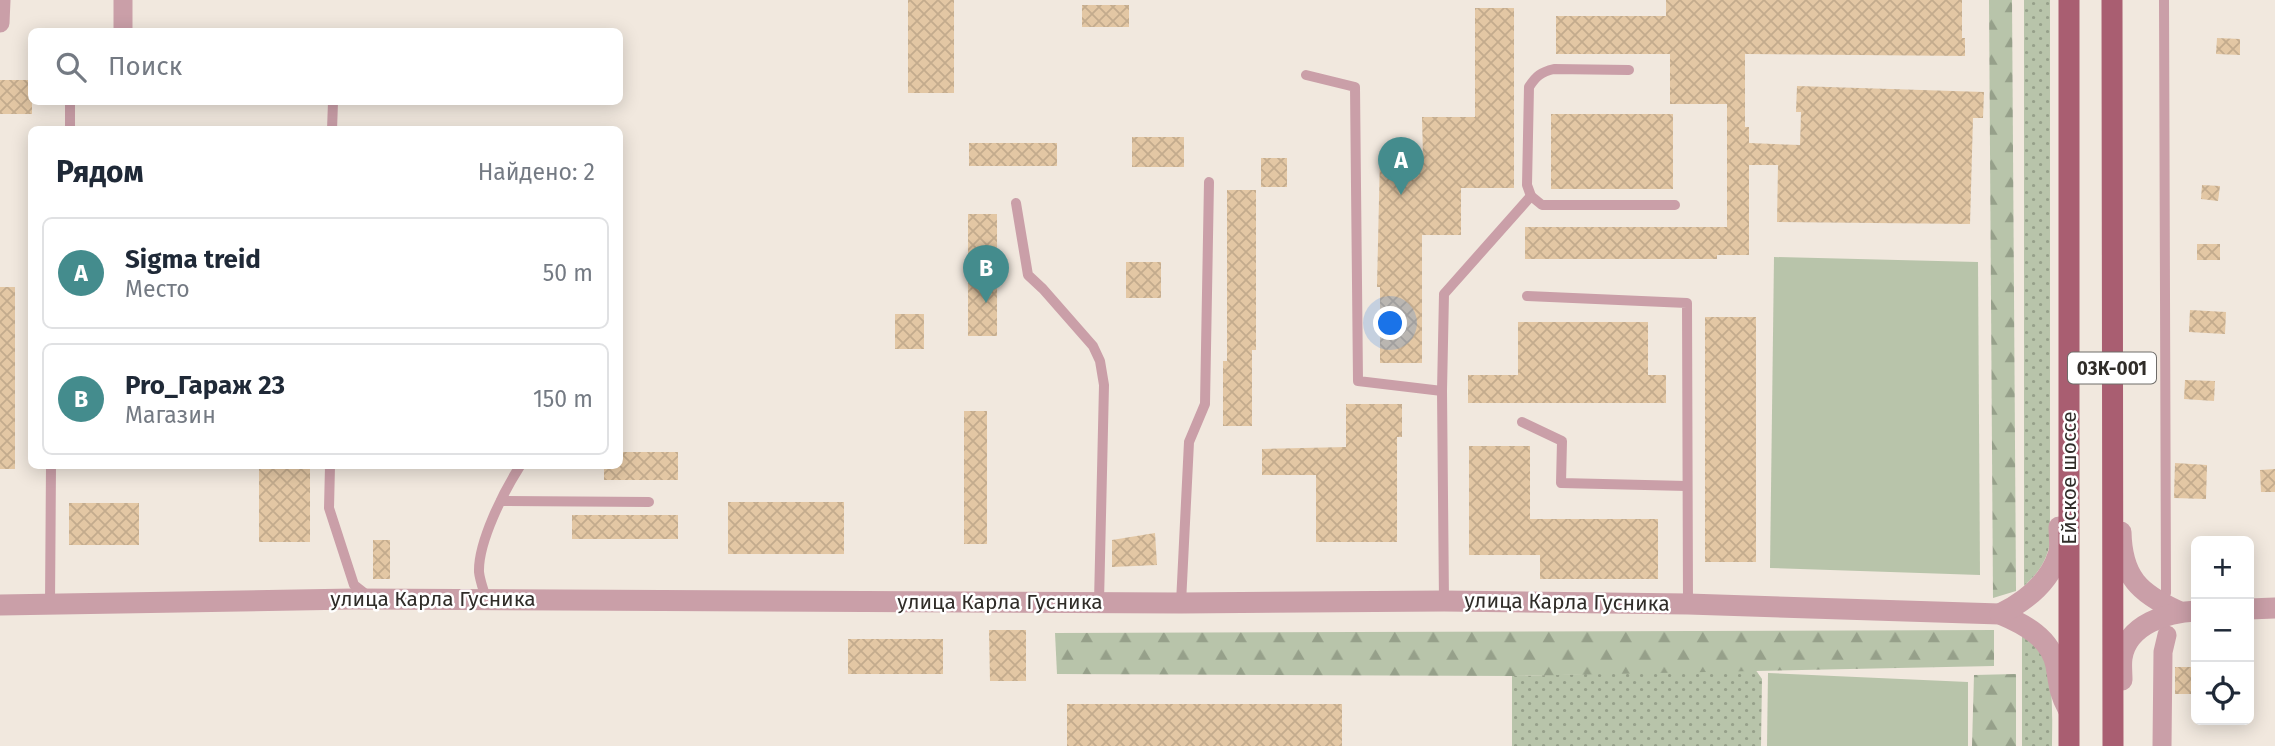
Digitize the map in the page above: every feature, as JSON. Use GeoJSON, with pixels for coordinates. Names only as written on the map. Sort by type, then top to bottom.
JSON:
{"type":"FeatureCollection","features":[{"type":"Feature","properties":{"kind":"main road","name":"Ейское шоссе"},"geometry":{"type":"LineString","coordinates":[[2069,0],[2069,746]]}},
{"type":"Feature","properties":{"kind":"main road","name":"Ейское шоссе"},"geometry":{"type":"LineString","coordinates":[[2112,0],[2113,741]]}},
{"type":"Feature","properties":{"kind":"street"},"geometry":{"type":"LineString","coordinates":[[0,23],[1,0]]}},
{"type":"Feature","properties":{"kind":"street"},"geometry":{"type":"LineString","coordinates":[[123,0],[123,28]]}},
{"type":"Feature","properties":{"kind":"street"},"geometry":{"type":"LineString","coordinates":[[2000,614],[2020,604],[2035,590],[2059,554],[2059,465],[2069,454]]}},
{"type":"Feature","properties":{"kind":"street"},"geometry":{"type":"LineString","coordinates":[[2112,524],[2121,532],[2121,552],[2126,568],[2138,588],[2187,611]]}},
{"type":"Feature","properties":{"kind":"street","name":"улица Карла Гусника"},"geometry":{"type":"LineString","coordinates":[[0,605],[371,598],[1099,603],[1444,601],[1688,604],[2000,614]]}},
{"type":"Feature","properties":{"kind":"street"},"geometry":{"type":"LineString","coordinates":[[2254,609],[2275,608]]}},
{"type":"Feature","properties":{"kind":"street"},"geometry":{"type":"LineString","coordinates":[[2113,741],[2121,724],[2122,656],[2130,639],[2151,621],[2187,611]]}},
{"type":"Feature","properties":{"kind":"street"},"geometry":{"type":"LineString","coordinates":[[2000,614],[2020,623],[2044,640],[2055,661],[2060,695],[2069,710]]}},
{"type":"Feature","properties":{"kind":"street"},"geometry":{"type":"LineString","coordinates":[[2162,746],[2163,652],[2167,635]]}},
{"type":"Feature","properties":{"kind":"lane"},"geometry":{"type":"LineString","coordinates":[[2164,0],[2166,593]]}},
{"type":"Feature","properties":{"kind":"lane"},"geometry":{"type":"LineString","coordinates":[[1629,70],[1554,69],[1535,77],[1529,87],[1527,185],[1531,196],[1542,205],[1675,205]]}},
{"type":"Feature","properties":{"kind":"lane"},"geometry":{"type":"LineString","coordinates":[[1306,75],[1354,88],[1358,381],[1442,391]]}},
{"type":"Feature","properties":{"kind":"lane"},"geometry":{"type":"LineString","coordinates":[[70,105],[70,126]]}},
{"type":"Feature","properties":{"kind":"lane"},"geometry":{"type":"LineString","coordinates":[[332,105],[332,126]]}},
{"type":"Feature","properties":{"kind":"lane"},"geometry":{"type":"LineString","coordinates":[[1181,603],[1189,442],[1205,404],[1209,182]]}},
{"type":"Feature","properties":{"kind":"lane"},"geometry":{"type":"LineString","coordinates":[[1444,601],[1444,294],[1531,196]]}},
{"type":"Feature","properties":{"kind":"lane"},"geometry":{"type":"LineString","coordinates":[[1016,203],[1028,275],[1093,346],[1100,361],[1104,385],[1099,603]]}},
{"type":"Feature","properties":{"kind":"lane"},"geometry":{"type":"LineString","coordinates":[[1527,296],[1686,303],[1688,604]]}},
{"type":"Feature","properties":{"kind":"lane"},"geometry":{"type":"LineString","coordinates":[[1522,422],[1562,441],[1561,483],[1687,486]]}},
{"type":"Feature","properties":{"kind":"lane"},"geometry":{"type":"LineString","coordinates":[[50,604],[51,469]]}},
{"type":"Feature","properties":{"kind":"lane"},"geometry":{"type":"LineString","coordinates":[[330,469],[329,508],[333,521],[354,585],[371,598]]}},
{"type":"Feature","properties":{"kind":"lane"},"geometry":{"type":"LineString","coordinates":[[486,599],[479,572],[486,536],[518,469]]}},
{"type":"Feature","properties":{"kind":"lane"},"geometry":{"type":"LineString","coordinates":[[501,501],[649,502]]}},
{"type":"Feature","properties":{"kind":"green space"},"geometry":{"type":"Polygon","coordinates":[[[1989,0],[2012,0],[2016,591],[1993,598],[1989,0]]]}},
{"type":"Feature","properties":{"kind":"green space"},"geometry":{"type":"Polygon","coordinates":[[[2024,0],[2050,0],[2050,541],[2042,566],[2024,586],[2024,0]]]}},
{"type":"Feature","properties":{"kind":"green space"},"geometry":{"type":"Polygon","coordinates":[[[1774,257],[1978,262],[1980,575],[1770,568],[1774,257]]]}},
{"type":"Feature","properties":{"kind":"green space"},"geometry":{"type":"Polygon","coordinates":[[[1994,630],[1994,666],[1512,676],[1057,674],[1055,633],[1994,630]]]}},
{"type":"Feature","properties":{"kind":"green space"},"geometry":{"type":"Polygon","coordinates":[[[2022,634],[2039,648],[2048,668],[2052,695],[2052,746],[2022,746],[2022,634]]]}},
{"type":"Feature","properties":{"kind":"green space"},"geometry":{"type":"Polygon","coordinates":[[[1755,669],[1762,679],[1761,746],[1512,746],[1512,676],[1755,669]]]}},
{"type":"Feature","properties":{"kind":"green space"},"geometry":{"type":"Polygon","coordinates":[[[1768,673],[1968,682],[1968,746],[1767,746],[1768,673]]]}},
{"type":"Feature","properties":{"kind":"green space"},"geometry":{"type":"Polygon","coordinates":[[[2016,674],[2016,746],[1972,746],[1974,675],[2016,674]]]}},
{"type":"Feature","properties":{"kind":"building"},"geometry":{"type":"Polygon","coordinates":[[[908,0],[954,0],[954,93],[908,93],[908,0]]]}},
{"type":"Feature","properties":{"kind":"building"},"geometry":{"type":"Polygon","coordinates":[[[1666,0],[1962,0],[1965,56],[1745,54],[1745,127],[1749,127],[1749,143],[1800,145],[1801,112],[1796,112],[1797,86],[1984,92],[1983,118],[1973,118],[1970,224],[1777,222],[1778,165],[1749,165],[1749,255],[1717,255],[1717,259],[1525,259],[1525,227],[1727,227],[1727,104],[1670,104],[1670,54],[1556,54],[1556,16],[1666,16],[1666,0]]]}},
{"type":"Feature","properties":{"kind":"building"},"geometry":{"type":"Polygon","coordinates":[[[1082,5],[1129,5],[1129,27],[1082,27],[1082,5]]]}},
{"type":"Feature","properties":{"kind":"building"},"geometry":{"type":"Polygon","coordinates":[[[1475,8],[1514,8],[1514,188],[1461,188],[1461,235],[1422,235],[1422,363],[1380,363],[1380,287],[1377,287],[1380,156],[1423,157],[1422,117],[1475,117],[1475,8]]]}},
{"type":"Feature","properties":{"kind":"building"},"geometry":{"type":"Polygon","coordinates":[[[2217,38],[2240,39],[2240,55],[2216,54],[2217,38]]]}},
{"type":"Feature","properties":{"kind":"building"},"geometry":{"type":"Polygon","coordinates":[[[0,80],[28,80],[28,105],[32,105],[32,114],[0,114],[0,80]]]}},
{"type":"Feature","properties":{"kind":"building"},"geometry":{"type":"Polygon","coordinates":[[[1551,114],[1673,114],[1673,189],[1551,189],[1551,114]]]}},
{"type":"Feature","properties":{"kind":"building"},"geometry":{"type":"Polygon","coordinates":[[[1132,137],[1184,137],[1184,167],[1132,167],[1132,137]]]}},
{"type":"Feature","properties":{"kind":"building"},"geometry":{"type":"Polygon","coordinates":[[[969,143],[1057,143],[1057,166],[969,166],[969,143]]]}},
{"type":"Feature","properties":{"kind":"building"},"geometry":{"type":"Polygon","coordinates":[[[1261,158],[1287,158],[1287,187],[1261,187],[1261,158]]]}},
{"type":"Feature","properties":{"kind":"building"},"geometry":{"type":"Polygon","coordinates":[[[2202,185],[2220,186],[2218,201],[2201,199],[2202,185]]]}},
{"type":"Feature","properties":{"kind":"building"},"geometry":{"type":"Polygon","coordinates":[[[1227,190],[1256,190],[1256,350],[1252,350],[1252,426],[1223,426],[1223,361],[1227,361],[1227,190]]]}},
{"type":"Feature","properties":{"kind":"building"},"geometry":{"type":"Polygon","coordinates":[[[968,214],[997,214],[997,336],[968,336],[968,214]]]}},
{"type":"Feature","properties":{"kind":"building"},"geometry":{"type":"Polygon","coordinates":[[[2197,244],[2220,244],[2220,260],[2197,260],[2197,244]]]}},
{"type":"Feature","properties":{"kind":"building"},"geometry":{"type":"Polygon","coordinates":[[[1126,262],[1161,262],[1161,298],[1126,298],[1126,262]]]}},
{"type":"Feature","properties":{"kind":"building"},"geometry":{"type":"Polygon","coordinates":[[[0,287],[15,287],[15,469],[0,469],[0,287]]]}},
{"type":"Feature","properties":{"kind":"building"},"geometry":{"type":"Polygon","coordinates":[[[2190,310],[2226,312],[2225,334],[2189,332],[2190,310]]]}},
{"type":"Feature","properties":{"kind":"building"},"geometry":{"type":"Polygon","coordinates":[[[895,314],[924,314],[924,349],[895,349],[895,314]]]}},
{"type":"Feature","properties":{"kind":"building"},"geometry":{"type":"Polygon","coordinates":[[[1705,317],[1756,317],[1756,562],[1705,562],[1705,317]]]}},
{"type":"Feature","properties":{"kind":"building"},"geometry":{"type":"Polygon","coordinates":[[[1518,322],[1648,322],[1648,375],[1666,375],[1666,403],[1468,403],[1468,375],[1518,375],[1518,322]]]}},
{"type":"Feature","properties":{"kind":"building"},"geometry":{"type":"Polygon","coordinates":[[[2185,380],[2215,381],[2214,401],[2184,399],[2185,380]]]}},
{"type":"Feature","properties":{"kind":"building"},"geometry":{"type":"Polygon","coordinates":[[[1346,404],[1402,404],[1402,437],[1397,437],[1397,542],[1316,542],[1316,475],[1262,475],[1262,449],[1346,447],[1346,404]]]}},
{"type":"Feature","properties":{"kind":"building"},"geometry":{"type":"Polygon","coordinates":[[[964,411],[987,411],[987,544],[964,544],[964,411]]]}},
{"type":"Feature","properties":{"kind":"building"},"geometry":{"type":"Polygon","coordinates":[[[1469,446],[1530,446],[1530,519],[1658,519],[1658,579],[1540,579],[1540,555],[1469,555],[1469,446]]]}},
{"type":"Feature","properties":{"kind":"building"},"geometry":{"type":"Polygon","coordinates":[[[623,452],[678,452],[678,480],[604,480],[604,469],[623,469],[623,452]]]}},
{"type":"Feature","properties":{"kind":"building"},"geometry":{"type":"Polygon","coordinates":[[[2175,463],[2207,465],[2206,499],[2174,498],[2175,463]]]}},
{"type":"Feature","properties":{"kind":"building"},"geometry":{"type":"Polygon","coordinates":[[[259,469],[310,469],[310,542],[259,542],[259,469]]]}},
{"type":"Feature","properties":{"kind":"building"},"geometry":{"type":"Polygon","coordinates":[[[2275,469],[2275,492],[2261,492],[2260,470],[2275,469]]]}},
{"type":"Feature","properties":{"kind":"building"},"geometry":{"type":"Polygon","coordinates":[[[728,502],[844,502],[844,554],[728,554],[728,502]]]}},
{"type":"Feature","properties":{"kind":"building"},"geometry":{"type":"Polygon","coordinates":[[[69,503],[139,503],[139,545],[69,545],[69,503]]]}},
{"type":"Feature","properties":{"kind":"building"},"geometry":{"type":"Polygon","coordinates":[[[572,515],[678,515],[678,539],[572,539],[572,515]]]}},
{"type":"Feature","properties":{"kind":"building"},"geometry":{"type":"Polygon","coordinates":[[[1155,533],[1157,565],[1112,567],[1112,540],[1155,533]]]}},
{"type":"Feature","properties":{"kind":"building"},"geometry":{"type":"Polygon","coordinates":[[[373,540],[390,540],[390,579],[373,579],[373,540]]]}},
{"type":"Feature","properties":{"kind":"building"},"geometry":{"type":"Polygon","coordinates":[[[989,630],[1026,630],[1026,681],[990,681],[989,630]]]}},
{"type":"Feature","properties":{"kind":"building"},"geometry":{"type":"Polygon","coordinates":[[[848,639],[943,639],[943,674],[848,674],[848,639]]]}},
{"type":"Feature","properties":{"kind":"building"},"geometry":{"type":"Polygon","coordinates":[[[2175,667],[2191,667],[2191,694],[2175,694],[2175,667]]]}},
{"type":"Feature","properties":{"kind":"building"},"geometry":{"type":"Polygon","coordinates":[[[1067,704],[1342,704],[1342,746],[1067,746],[1067,704]]]}},
{"type":"Feature","properties":{"kind":"place","name":"Sigma treid"},"geometry":{"type":"Point","coordinates":[1401,195]}},
{"type":"Feature","properties":{"kind":"place","name":"Pro_Гараж 23"},"geometry":{"type":"Point","coordinates":[986,303]}}]}
